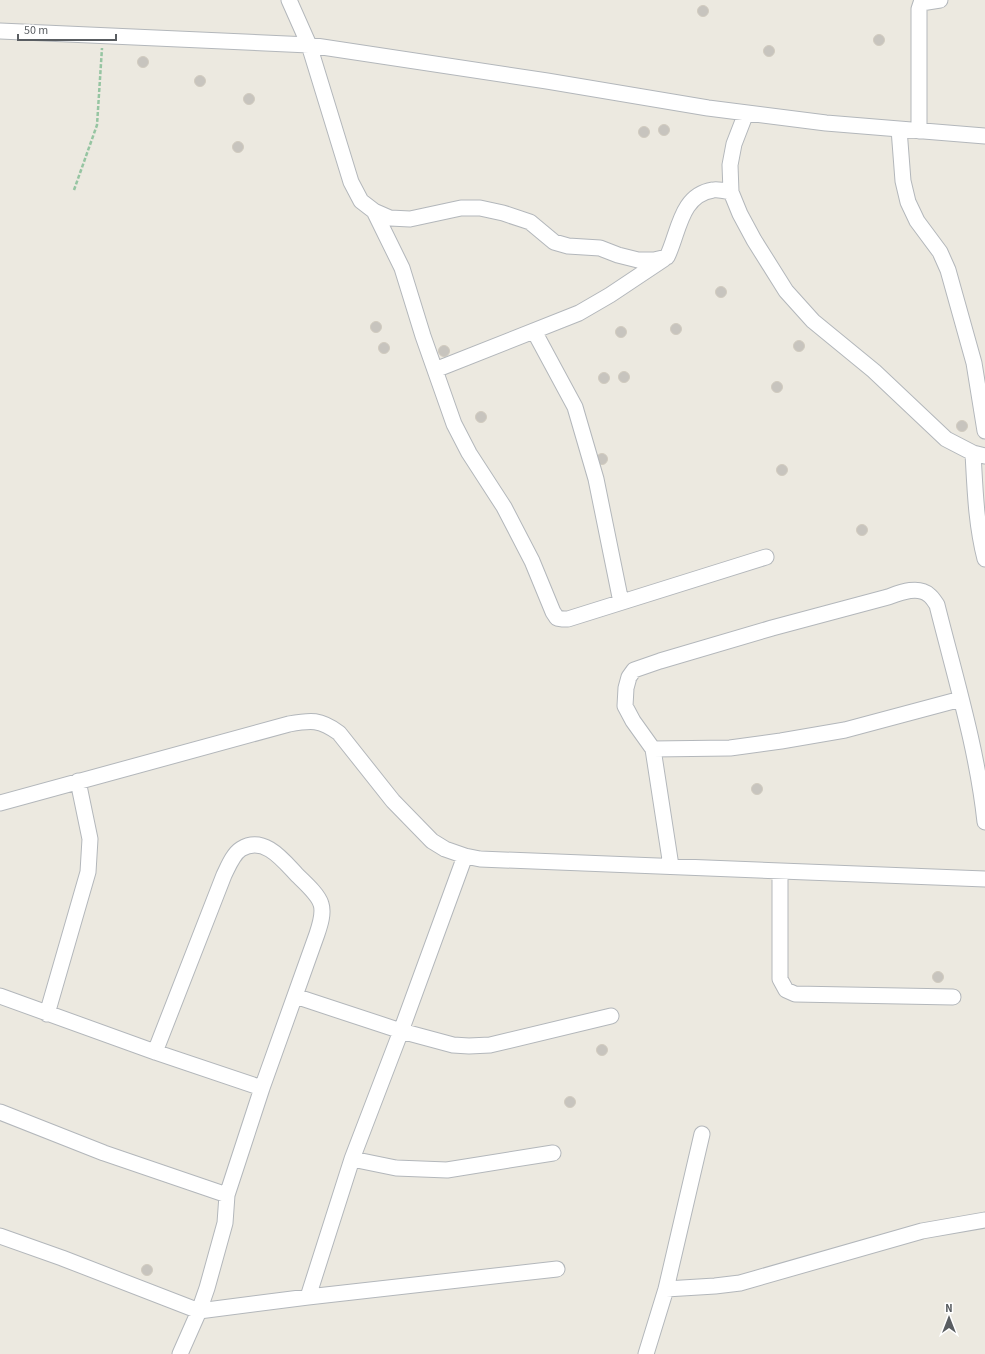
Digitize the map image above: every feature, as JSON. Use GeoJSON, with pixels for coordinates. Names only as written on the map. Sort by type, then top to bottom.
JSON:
{"type":"FeatureCollection","features":[{"type":"Feature","properties":{"kind":"street"},"geometry":{"type":"LineString","coordinates":[[289,0],[309,46],[351,182],[361,200],[374,211],[390,218],[410,219],[461,208],[480,208],[503,212],[530,222],[554,242],[568,246],[600,248],[618,255],[638,260],[654,260],[667,257]]}},
{"type":"Feature","properties":{"kind":"street"},"geometry":{"type":"LineString","coordinates":[[919,130],[919,9],[921,3],[940,0]]}},
{"type":"Feature","properties":{"kind":"street"},"geometry":{"type":"LineString","coordinates":[[0,31],[309,46],[539,79],[708,108],[826,123],[985,136]]}},
{"type":"Feature","properties":{"kind":"street"},"geometry":{"type":"LineString","coordinates":[[746,113],[734,144],[730,165],[731,192],[740,214],[786,292],[813,321],[874,371],[946,439],[979,455],[976,512],[979,536],[985,559]]}},
{"type":"Feature","properties":{"kind":"street"},"geometry":{"type":"LineString","coordinates":[[899,129],[903,181],[908,202],[917,221],[940,252],[948,270],[980,362],[985,431]]}},
{"type":"Feature","properties":{"kind":"street"},"geometry":{"type":"LineString","coordinates":[[435,370],[579,313],[610,295],[667,257],[687,205],[699,195],[713,190],[731,192]]}},
{"type":"Feature","properties":{"kind":"street"},"geometry":{"type":"LineString","coordinates":[[374,211],[402,268],[454,424],[469,453],[504,506],[532,562],[555,616],[559,619],[568,619],[766,557]]}},
{"type":"Feature","properties":{"kind":"street"},"geometry":{"type":"LineString","coordinates":[[534,331],[575,407],[596,479],[621,602]]}},
{"type":"Feature","properties":{"kind":"street"},"geometry":{"type":"LineString","coordinates":[[671,866],[653,749],[633,721],[625,706],[626,688],[629,677],[634,670],[764,630],[888,597],[902,591],[916,590],[928,594],[937,605],[979,775],[985,822]]}},
{"type":"Feature","properties":{"kind":"street"},"geometry":{"type":"LineString","coordinates":[[653,749],[730,748],[781,741],[845,730],[961,699]]}},
{"type":"Feature","properties":{"kind":"street"},"geometry":{"type":"LineString","coordinates":[[0,803],[289,724],[304,721],[317,722],[328,725],[338,733],[393,801],[432,841],[445,849],[465,856],[488,859],[985,879]]}},
{"type":"Feature","properties":{"kind":"street"},"geometry":{"type":"LineString","coordinates":[[47,1014],[88,872],[90,839],[78,781]]}},
{"type":"Feature","properties":{"kind":"street"},"geometry":{"type":"LineString","coordinates":[[155,1052],[224,875],[232,859],[240,849],[262,845],[277,854],[314,892],[321,904],[321,919],[262,1088],[227,1195],[225,1223],[216,1259],[199,1311],[180,1354]]}},
{"type":"Feature","properties":{"kind":"street"},"geometry":{"type":"LineString","coordinates":[[308,1297],[352,1159],[465,856]]}},
{"type":"Feature","properties":{"kind":"street"},"geometry":{"type":"LineString","coordinates":[[780,871],[780,979],[786,990],[795,994],[953,997]]}},
{"type":"Feature","properties":{"kind":"street"},"geometry":{"type":"LineString","coordinates":[[0,996],[155,1052],[262,1088]]}},
{"type":"Feature","properties":{"kind":"street"},"geometry":{"type":"LineString","coordinates":[[295,996],[401,1031],[453,1045],[490,1045],[612,1016]]}},
{"type":"Feature","properties":{"kind":"street"},"geometry":{"type":"LineString","coordinates":[[0,1112],[104,1153],[227,1195]]}},
{"type":"Feature","properties":{"kind":"street"},"geometry":{"type":"LineString","coordinates":[[646,1354],[666,1289],[702,1134]]}},
{"type":"Feature","properties":{"kind":"street"},"geometry":{"type":"LineString","coordinates":[[352,1159],[396,1168],[447,1170],[553,1153]]}},
{"type":"Feature","properties":{"kind":"street"},"geometry":{"type":"LineString","coordinates":[[666,1289],[740,1283],[922,1231],[985,1220]]}},
{"type":"Feature","properties":{"kind":"street"},"geometry":{"type":"LineString","coordinates":[[0,1236],[62,1258],[199,1311],[308,1297],[557,1269]]}},
{"type":"Feature","properties":{"kind":"path"},"geometry":{"type":"LineString","coordinates":[[74,190],[97,125],[103,36]]}},
{"type":"Feature","properties":{"kind":"building"},"geometry":{"type":"Polygon","coordinates":[[[703,5],[707,7],[709,11],[707,15],[703,17],[699,15],[697,11],[699,7],[703,5]]]}},
{"type":"Feature","properties":{"kind":"building"},"geometry":{"type":"Polygon","coordinates":[[[879,34],[883,36],[885,40],[883,44],[879,46],[875,44],[873,40],[875,36],[879,34]]]}},
{"type":"Feature","properties":{"kind":"building"},"geometry":{"type":"Polygon","coordinates":[[[769,45],[773,47],[775,51],[773,55],[769,57],[765,55],[763,51],[765,47],[769,45]]]}},
{"type":"Feature","properties":{"kind":"building"},"geometry":{"type":"Polygon","coordinates":[[[143,56],[147,58],[149,62],[147,66],[143,68],[139,66],[137,62],[139,58],[143,56]]]}},
{"type":"Feature","properties":{"kind":"building"},"geometry":{"type":"Polygon","coordinates":[[[200,75],[204,77],[206,81],[204,85],[200,87],[196,85],[194,81],[196,77],[200,75]]]}},
{"type":"Feature","properties":{"kind":"building"},"geometry":{"type":"Polygon","coordinates":[[[249,93],[253,95],[255,99],[253,103],[249,105],[245,103],[243,99],[245,95],[249,93]]]}},
{"type":"Feature","properties":{"kind":"building"},"geometry":{"type":"Polygon","coordinates":[[[664,124],[668,126],[670,130],[668,134],[664,136],[660,134],[658,130],[660,126],[664,124]]]}},
{"type":"Feature","properties":{"kind":"building"},"geometry":{"type":"Polygon","coordinates":[[[644,126],[648,128],[650,132],[648,136],[644,138],[640,136],[638,132],[640,128],[644,126]]]}},
{"type":"Feature","properties":{"kind":"building"},"geometry":{"type":"Polygon","coordinates":[[[238,141],[242,143],[244,147],[242,151],[238,153],[234,151],[232,147],[234,143],[238,141]]]}},
{"type":"Feature","properties":{"kind":"building"},"geometry":{"type":"Polygon","coordinates":[[[721,286],[725,288],[727,292],[725,296],[721,298],[717,296],[715,292],[717,288],[721,286]]]}},
{"type":"Feature","properties":{"kind":"building"},"geometry":{"type":"Polygon","coordinates":[[[376,321],[380,323],[382,327],[380,331],[376,333],[372,331],[370,327],[372,323],[376,321]]]}},
{"type":"Feature","properties":{"kind":"building"},"geometry":{"type":"Polygon","coordinates":[[[676,323],[680,325],[682,329],[680,333],[676,335],[672,333],[670,329],[672,325],[676,323]]]}},
{"type":"Feature","properties":{"kind":"building"},"geometry":{"type":"Polygon","coordinates":[[[621,326],[625,328],[627,332],[625,336],[621,338],[617,336],[615,332],[617,328],[621,326]]]}},
{"type":"Feature","properties":{"kind":"building"},"geometry":{"type":"Polygon","coordinates":[[[799,340],[803,342],[805,346],[803,350],[799,352],[795,350],[793,346],[795,342],[799,340]]]}},
{"type":"Feature","properties":{"kind":"building"},"geometry":{"type":"Polygon","coordinates":[[[384,342],[388,344],[390,348],[388,352],[384,354],[380,352],[378,348],[380,344],[384,342]]]}},
{"type":"Feature","properties":{"kind":"building"},"geometry":{"type":"Polygon","coordinates":[[[444,345],[448,347],[450,351],[448,355],[444,357],[440,355],[438,351],[440,347],[444,345]]]}},
{"type":"Feature","properties":{"kind":"building"},"geometry":{"type":"Polygon","coordinates":[[[624,371],[628,373],[630,377],[628,381],[624,383],[620,381],[618,377],[620,373],[624,371]]]}},
{"type":"Feature","properties":{"kind":"building"},"geometry":{"type":"Polygon","coordinates":[[[604,372],[608,374],[610,378],[608,382],[604,384],[600,382],[598,378],[600,374],[604,372]]]}},
{"type":"Feature","properties":{"kind":"building"},"geometry":{"type":"Polygon","coordinates":[[[777,381],[781,383],[783,387],[781,391],[777,393],[773,391],[771,387],[773,383],[777,381]]]}},
{"type":"Feature","properties":{"kind":"building"},"geometry":{"type":"Polygon","coordinates":[[[481,411],[485,413],[487,417],[485,421],[481,423],[477,421],[475,417],[477,413],[481,411]]]}},
{"type":"Feature","properties":{"kind":"building"},"geometry":{"type":"Polygon","coordinates":[[[962,420],[966,422],[968,426],[966,430],[962,432],[958,430],[956,426],[958,422],[962,420]]]}},
{"type":"Feature","properties":{"kind":"building"},"geometry":{"type":"Polygon","coordinates":[[[600,454],[604,454],[606,455],[606,463],[600,464],[597,461],[597,457],[600,454]]]}},
{"type":"Feature","properties":{"kind":"building"},"geometry":{"type":"Polygon","coordinates":[[[782,464],[786,466],[788,470],[786,474],[782,476],[778,474],[776,470],[778,466],[782,464]]]}},
{"type":"Feature","properties":{"kind":"building"},"geometry":{"type":"Polygon","coordinates":[[[862,524],[866,526],[868,530],[866,534],[862,536],[858,534],[856,530],[858,526],[862,524]]]}},
{"type":"Feature","properties":{"kind":"building"},"geometry":{"type":"Polygon","coordinates":[[[757,783],[761,785],[763,789],[761,793],[757,795],[753,793],[751,789],[753,785],[757,783]]]}},
{"type":"Feature","properties":{"kind":"building"},"geometry":{"type":"Polygon","coordinates":[[[938,971],[942,973],[944,977],[942,981],[938,983],[934,981],[932,977],[934,973],[938,971]]]}},
{"type":"Feature","properties":{"kind":"building"},"geometry":{"type":"Polygon","coordinates":[[[602,1044],[606,1046],[608,1050],[606,1054],[602,1056],[598,1054],[596,1050],[598,1046],[602,1044]]]}},
{"type":"Feature","properties":{"kind":"building"},"geometry":{"type":"Polygon","coordinates":[[[570,1096],[574,1098],[576,1102],[574,1106],[570,1108],[566,1106],[564,1102],[566,1098],[570,1096]]]}},
{"type":"Feature","properties":{"kind":"building"},"geometry":{"type":"Polygon","coordinates":[[[147,1264],[151,1266],[153,1270],[151,1274],[147,1276],[143,1274],[141,1270],[143,1266],[147,1264]]]}}]}
